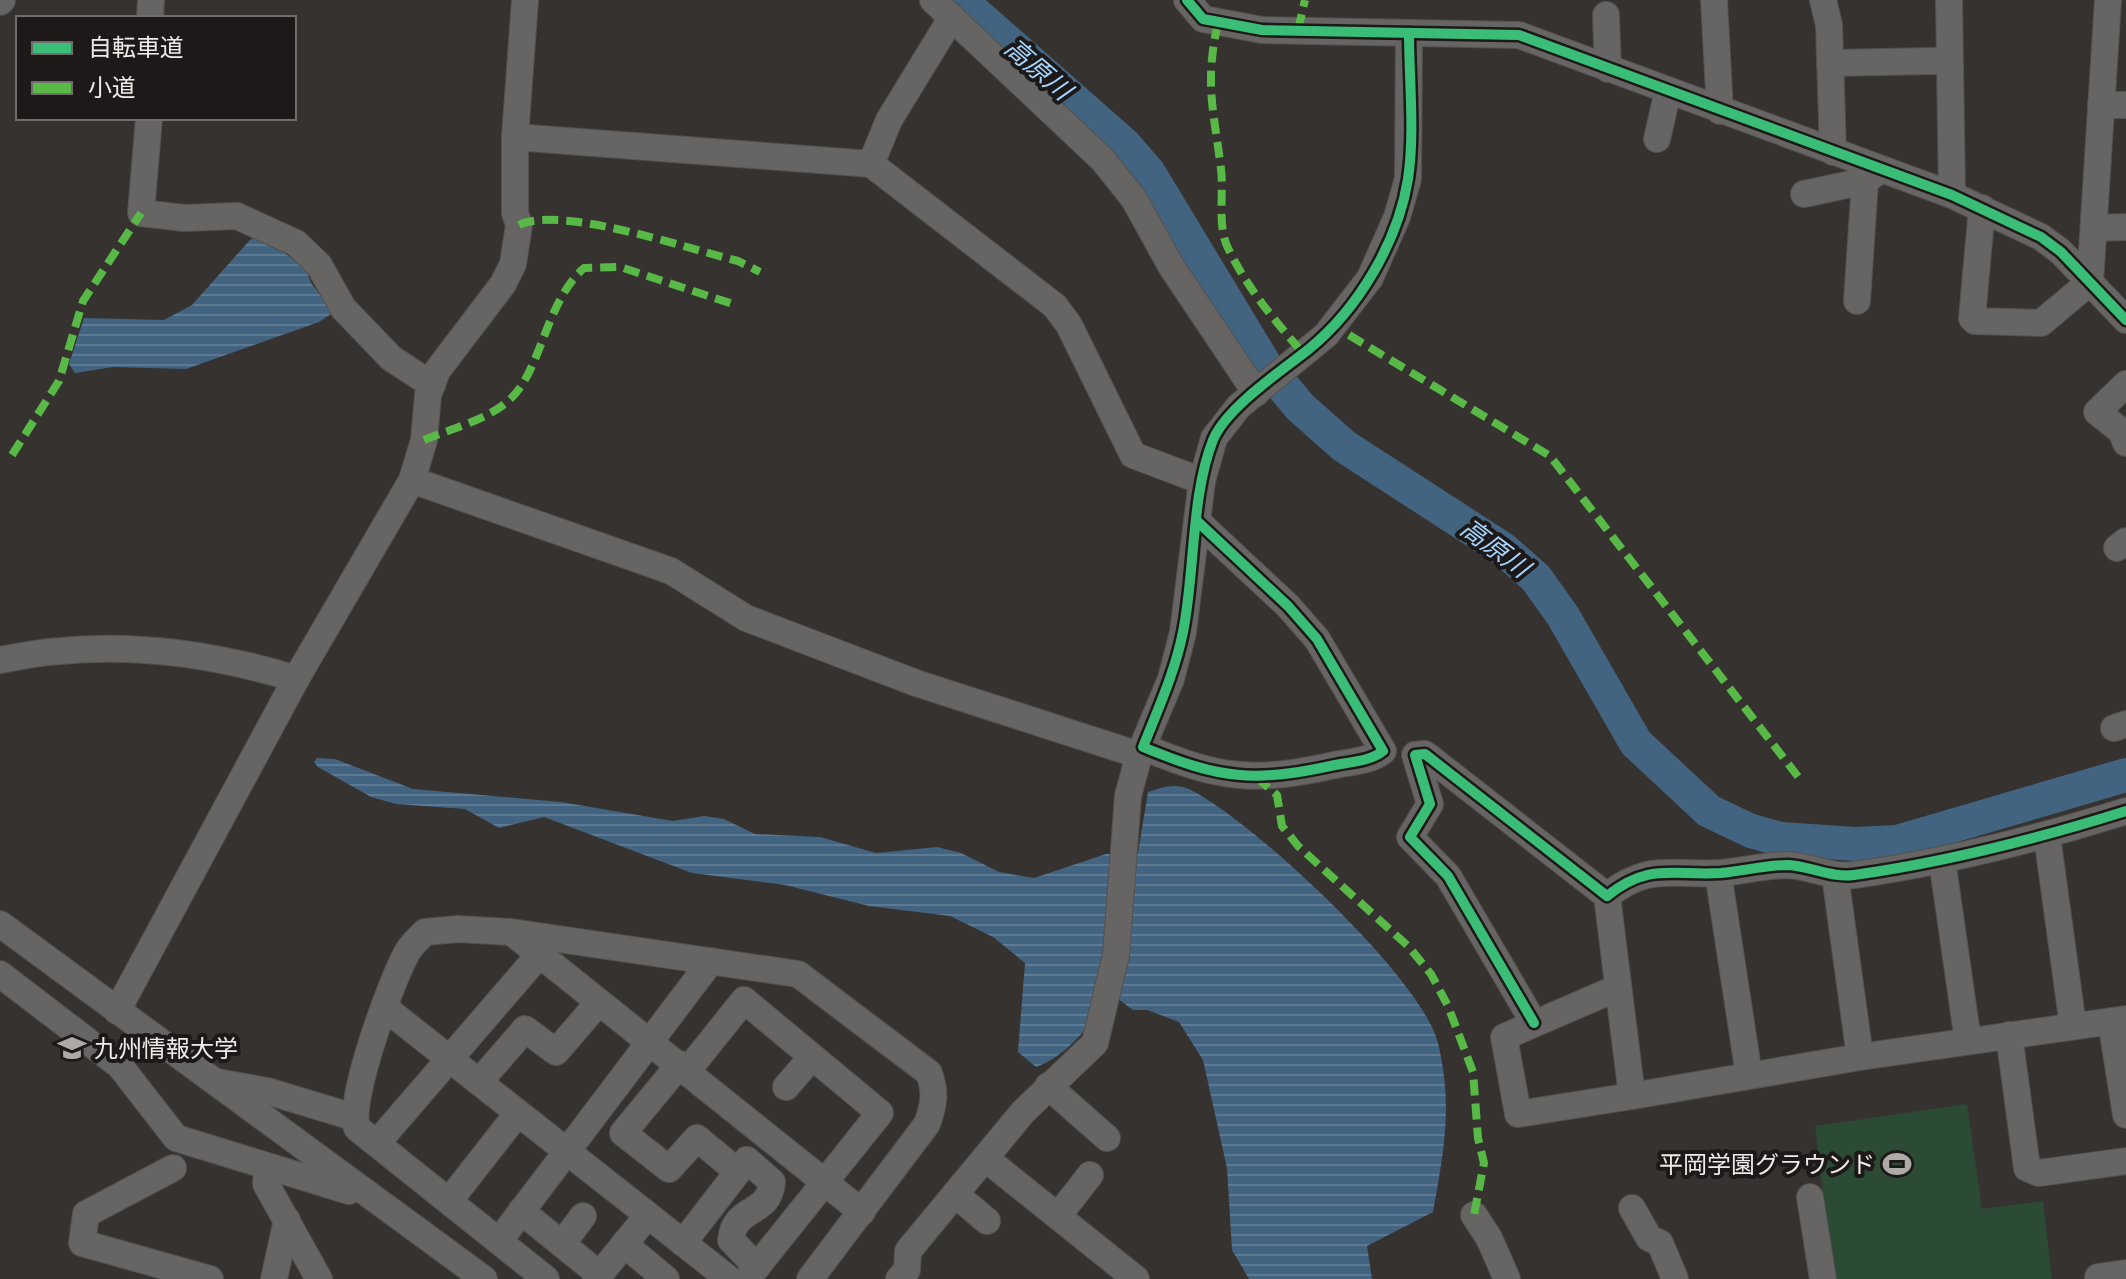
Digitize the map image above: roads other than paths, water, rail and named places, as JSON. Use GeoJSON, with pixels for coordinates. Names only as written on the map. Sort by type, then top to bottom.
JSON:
{"type":"FeatureCollection","features":[{"type":"Feature","properties":{"kind":"street"},"geometry":{"type":"LineString","coordinates":[[117,1011],[296,679],[412,480],[422,450],[437,371],[503,284],[513,264],[519,225],[515,213],[515,137],[525,0]]}},
{"type":"Feature","properties":{"kind":"street"},"geometry":{"type":"LineString","coordinates":[[1187,0],[1203,19],[1231,27],[1519,35],[1833,152],[1872,175],[1952,195],[1982,208],[2041,237],[2126,320]]}},
{"type":"Feature","properties":{"kind":"street"},"geometry":{"type":"LineString","coordinates":[[1714,0],[1720,111]]}},
{"type":"Feature","properties":{"kind":"street"},"geometry":{"type":"LineString","coordinates":[[1823,0],[1829,25],[1833,152]]}},
{"type":"Feature","properties":{"kind":"street"},"geometry":{"type":"LineString","coordinates":[[1949,0],[1952,195]]}},
{"type":"Feature","properties":{"kind":"street"},"geometry":{"type":"LineString","coordinates":[[1982,208],[1972,318],[1975,321],[2041,323],[2090,282],[2094,228],[2114,105],[2108,0]]}},
{"type":"Feature","properties":{"kind":"street"},"geometry":{"type":"LineString","coordinates":[[871,164],[943,9],[1103,160],[1127,189],[1179,278],[1256,393]]}},
{"type":"Feature","properties":{"kind":"street"},"geometry":{"type":"LineString","coordinates":[[1606,15],[1608,69]]}},
{"type":"Feature","properties":{"kind":"street"},"geometry":{"type":"LineString","coordinates":[[908,1276],[908,1251],[1048,1086],[1085,1057],[1095,1043],[1110,991],[1128,796],[1141,751],[1171,679],[1183,632],[1202,481],[1214,438],[1239,406],[1326,335],[1370,278],[1397,217],[1408,179],[1409,33]]}},
{"type":"Feature","properties":{"kind":"street"},"geometry":{"type":"LineString","coordinates":[[1830,63],[1934,61]]}},
{"type":"Feature","properties":{"kind":"street"},"geometry":{"type":"LineString","coordinates":[[1657,139],[1668,91]]}},
{"type":"Feature","properties":{"kind":"street"},"geometry":{"type":"LineString","coordinates":[[149,120],[141,213],[184,218],[237,216],[296,243],[319,265],[343,308],[391,358],[432,385]]}},
{"type":"Feature","properties":{"kind":"street"},"geometry":{"type":"LineString","coordinates":[[515,137],[871,164],[1055,306],[1069,325],[1133,455],[1202,481]]}},
{"type":"Feature","properties":{"kind":"street"},"geometry":{"type":"LineString","coordinates":[[1804,194],[1872,175]]}},
{"type":"Feature","properties":{"kind":"street"},"geometry":{"type":"LineString","coordinates":[[1857,301],[1872,175]]}},
{"type":"Feature","properties":{"kind":"street"},"geometry":{"type":"LineString","coordinates":[[2094,228],[2126,227]]}},
{"type":"Feature","properties":{"kind":"street"},"geometry":{"type":"LineString","coordinates":[[2126,384],[2097,412],[2121,431],[2126,443]]}},
{"type":"Feature","properties":{"kind":"street"},"geometry":{"type":"LineString","coordinates":[[412,480],[671,571],[746,618],[916,683],[1196,769],[1256,777],[1288,775],[1378,756],[1383,751]]}},
{"type":"Feature","properties":{"kind":"street"},"geometry":{"type":"LineString","coordinates":[[1198,522],[1288,606],[1317,639],[1383,751],[1390,757],[1425,754],[1472,787],[1607,896],[1632,1096]]}},
{"type":"Feature","properties":{"kind":"street"},"geometry":{"type":"LineString","coordinates":[[0,660],[82,647],[116,648],[222,660],[296,679]]}},
{"type":"Feature","properties":{"kind":"street"},"geometry":{"type":"LineString","coordinates":[[1415,755],[1430,804],[1410,837],[1448,876],[1534,1023]]}},
{"type":"Feature","properties":{"kind":"street"},"geometry":{"type":"LineString","coordinates":[[1607,896],[1628,879],[1658,871],[1718,873],[1789,865],[1835,875],[1942,860],[2047,836],[2126,811]]}},
{"type":"Feature","properties":{"kind":"street"},"geometry":{"type":"LineString","coordinates":[[2047,836],[2073,1026]]}},
{"type":"Feature","properties":{"kind":"street"},"geometry":{"type":"LineString","coordinates":[[1942,860],[1968,1041]]}},
{"type":"Feature","properties":{"kind":"street"},"geometry":{"type":"LineString","coordinates":[[1718,873],[1749,1075]]}},
{"type":"Feature","properties":{"kind":"street"},"geometry":{"type":"LineString","coordinates":[[1835,875],[1860,1057]]}},
{"type":"Feature","properties":{"kind":"street"},"geometry":{"type":"LineString","coordinates":[[0,924],[484,1279]]}},
{"type":"Feature","properties":{"kind":"street"},"geometry":{"type":"LineString","coordinates":[[546,1279],[357,1128],[353,1117],[360,1082],[385,1008],[408,951],[425,932],[458,929],[511,932],[798,974],[929,1073],[934,1087],[934,1104],[927,1124],[810,1279]]}},
{"type":"Feature","properties":{"kind":"street"},"geometry":{"type":"LineString","coordinates":[[511,932],[862,1212]]}},
{"type":"Feature","properties":{"kind":"street"},"geometry":{"type":"LineString","coordinates":[[377,1143],[539,955]]}},
{"type":"Feature","properties":{"kind":"street"},"geometry":{"type":"LineString","coordinates":[[499,1241],[711,961]]}},
{"type":"Feature","properties":{"kind":"street"},"geometry":{"type":"LineString","coordinates":[[0,974],[120,1066],[176,1138],[345,1188],[457,1279]]}},
{"type":"Feature","properties":{"kind":"street"},"geometry":{"type":"LineString","coordinates":[[1617,988],[1504,1037],[1518,1114],[1860,1057],[2118,1020],[2126,1115]]}},
{"type":"Feature","properties":{"kind":"street"},"geometry":{"type":"LineString","coordinates":[[744,1000],[812,1057],[880,1113],[752,1273],[731,1240],[733,1227],[739,1218],[765,1204],[772,1182],[697,1138],[669,1169],[623,1133],[744,1000]]}},
{"type":"Feature","properties":{"kind":"street"},"geometry":{"type":"LineString","coordinates":[[479,1082],[525,1029],[556,1052],[599,1002]]}},
{"type":"Feature","properties":{"kind":"street"},"geometry":{"type":"LineString","coordinates":[[385,1008],[729,1279]]}},
{"type":"Feature","properties":{"kind":"street"},"geometry":{"type":"LineString","coordinates":[[2009,1035],[2027,1168],[2039,1173],[2126,1161]]}},
{"type":"Feature","properties":{"kind":"street"},"geometry":{"type":"LineString","coordinates":[[786,1087],[812,1057]]}},
{"type":"Feature","properties":{"kind":"street"},"geometry":{"type":"LineString","coordinates":[[211,1081],[267,1091],[353,1117]]}},
{"type":"Feature","properties":{"kind":"street"},"geometry":{"type":"LineString","coordinates":[[1048,1086],[1107,1138]]}},
{"type":"Feature","properties":{"kind":"street"},"geometry":{"type":"LineString","coordinates":[[449,1201],[518,1113]]}},
{"type":"Feature","properties":{"kind":"street"},"geometry":{"type":"LineString","coordinates":[[683,1243],[766,1135]]}},
{"type":"Feature","properties":{"kind":"street"},"geometry":{"type":"LineString","coordinates":[[985,1158],[1136,1279]]}},
{"type":"Feature","properties":{"kind":"street"},"geometry":{"type":"LineString","coordinates":[[267,1167],[266,1184],[319,1279]]}},
{"type":"Feature","properties":{"kind":"street"},"geometry":{"type":"LineString","coordinates":[[173,1168],[86,1214],[82,1243],[210,1279]]}},
{"type":"Feature","properties":{"kind":"street"},"geometry":{"type":"LineString","coordinates":[[1058,1216],[1090,1175]]}},
{"type":"Feature","properties":{"kind":"street"},"geometry":{"type":"LineString","coordinates":[[955,1194],[987,1221]]}},
{"type":"Feature","properties":{"kind":"street"},"geometry":{"type":"LineString","coordinates":[[1810,1197],[1823,1279]]}},
{"type":"Feature","properties":{"kind":"street"},"geometry":{"type":"LineString","coordinates":[[1632,1208],[1649,1238],[1660,1243],[1675,1279]]}},
{"type":"Feature","properties":{"kind":"street"},"geometry":{"type":"LineString","coordinates":[[521,1211],[598,1277],[648,1215]]}},
{"type":"Feature","properties":{"kind":"street"},"geometry":{"type":"LineString","coordinates":[[1474,1215],[1489,1238],[1507,1279]]}},
{"type":"Feature","properties":{"kind":"street"},"geometry":{"type":"LineString","coordinates":[[562,1244],[583,1216]]}},
{"type":"Feature","properties":{"kind":"street"},"geometry":{"type":"LineString","coordinates":[[274,1279],[287,1220]]}},
{"type":"Feature","properties":{"kind":"street"},"geometry":{"type":"LineString","coordinates":[[624,1244],[666,1279]]}},
{"type":"Feature","properties":{"kind":"street"},"geometry":{"type":"LineString","coordinates":[[2098,1277],[2126,1273]]}},
{"type":"Feature","properties":{"kind":"water"},"geometry":{"type":"Polygon","coordinates":[[[259,234],[306,269],[311,283],[334,312],[319,322],[186,369],[113,367],[75,373],[69,364],[84,318],[164,320],[192,305],[249,241],[259,234]]]}},
{"type":"Feature","properties":{"kind":"water"},"geometry":{"type":"Polygon","coordinates":[[[317,758],[335,759],[413,789],[561,802],[673,821],[704,816],[724,819],[755,834],[820,837],[876,853],[937,847],[961,853],[999,872],[1034,878],[1106,854],[1138,853],[1148,792],[1174,786],[1189,789],[1252,832],[1331,903],[1401,980],[1425,1015],[1438,1043],[1446,1108],[1433,1212],[1367,1246],[1372,1279],[1249,1279],[1232,1250],[1227,1168],[1203,1060],[1179,1022],[1147,1010],[1133,1010],[1114,996],[1070,1046],[1036,1067],[1018,1052],[1025,963],[993,937],[950,916],[869,906],[785,885],[692,873],[544,817],[499,828],[465,809],[396,804],[371,797],[318,767],[314,762],[317,758]]]}},
{"type":"Feature","properties":{"kind":"waterway","name":"高原川"},"geometry":{"type":"LineString","coordinates":[[960,0],[1125,145],[1149,173],[1265,365],[1300,407],[1344,446],[1503,549],[1536,578],[1563,616],[1636,743],[1709,811],[1751,831],[1780,839],[1855,844],[1897,842],[2126,775]]}},
{"type":"Feature","properties":{"kind":"place","name":"九州情報大学"},"geometry":{"type":"Point","coordinates":[72,1048]}},
{"type":"Feature","properties":{"kind":"place","name":"平岡学園グラウンド"},"geometry":{"type":"Point","coordinates":[1897,1164]}}]}
